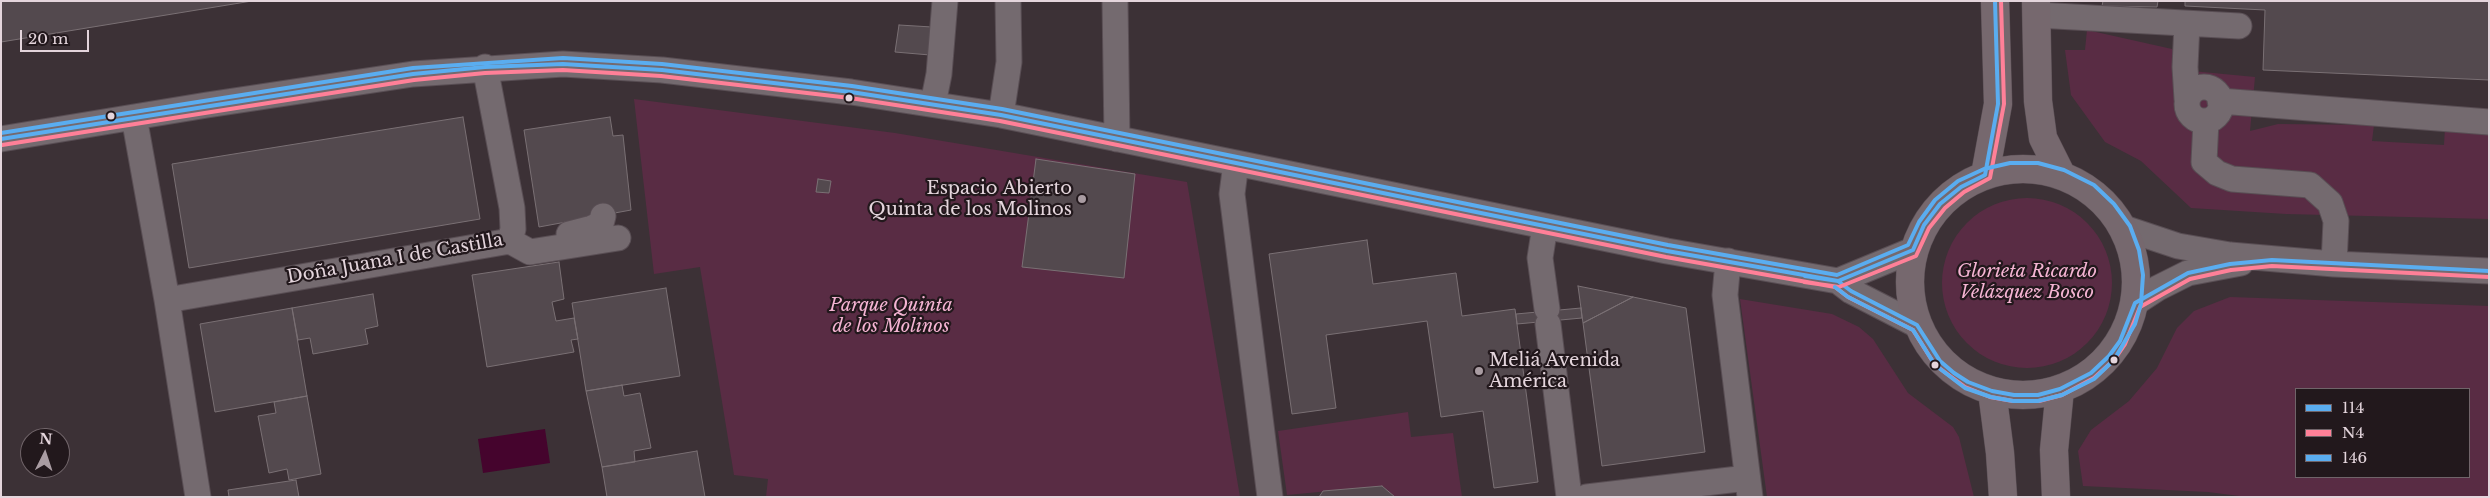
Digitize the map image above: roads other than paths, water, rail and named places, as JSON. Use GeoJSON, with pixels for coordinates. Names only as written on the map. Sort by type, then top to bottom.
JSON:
{"type":"FeatureCollection","features":[{"type":"Feature","properties":{"kind":"main road"},"geometry":{"type":"LineString","coordinates":[[1985,174],[1998,104],[1995,1]]}},
{"type":"Feature","properties":{"kind":"main road"},"geometry":{"type":"LineString","coordinates":[[2037,8],[2038,101],[2043,138],[2062,176]]}},
{"type":"Feature","properties":{"kind":"main road"},"geometry":{"type":"LineString","coordinates":[[2011,169],[2037,169],[2062,176],[2091,191],[2109,208],[2124,228],[2133,252],[2137,275],[2135,303],[2129,322],[2109,356],[2092,372],[2060,389],[2030,395],[2014,395],[1992,391],[1968,382],[1940,361],[1917,325],[1910,300],[1909,275],[1914,250],[1924,225],[1940,204],[1961,187],[1985,174],[2011,169]]}},
{"type":"Feature","properties":{"kind":"main road"},"geometry":{"type":"LineString","coordinates":[[2056,497],[2054,450],[2060,389]]}},
{"type":"Feature","properties":{"kind":"main road"},"geometry":{"type":"LineString","coordinates":[[1992,391],[2000,452],[2003,497]]}},
{"type":"Feature","properties":{"kind":"street"},"geometry":{"type":"LineString","coordinates":[[933,104],[940,74],[945,1]]}},
{"type":"Feature","properties":{"kind":"street"},"geometry":{"type":"LineString","coordinates":[[1001,115],[1009,62],[1008,1]]}},
{"type":"Feature","properties":{"kind":"street"},"geometry":{"type":"LineString","coordinates":[[1114,1],[1117,139]]}},
{"type":"Feature","properties":{"kind":"street"},"geometry":{"type":"LineString","coordinates":[[2037,8],[2174,16],[2238,26]]}},
{"type":"Feature","properties":{"kind":"street"},"geometry":{"type":"LineString","coordinates":[[2174,16],[2185,67],[2186,105],[2190,115],[2195,119],[2206,120],[2216,116],[2221,106],[2215,91],[2205,87],[2194,90],[2187,99]]}},
{"type":"Feature","properties":{"kind":"street"},"geometry":{"type":"LineString","coordinates":[[1,139],[413,74],[485,67],[563,64],[662,70],[933,104],[1001,115],[1545,226],[1728,262],[1838,281],[1850,291],[1917,325]]}},
{"type":"Feature","properties":{"kind":"street","name":"Doña Juana I de Castilla"},"geometry":{"type":"LineString","coordinates":[[167,300],[510,241],[512,208],[485,67]]}},
{"type":"Feature","properties":{"kind":"street"},"geometry":{"type":"LineString","coordinates":[[2220,101],[2489,122]]}},
{"type":"Feature","properties":{"kind":"street"},"geometry":{"type":"LineString","coordinates":[[134,117],[167,300],[198,497]]}},
{"type":"Feature","properties":{"kind":"street"},"geometry":{"type":"LineString","coordinates":[[2206,120],[2204,162],[2216,173],[2232,179],[2310,185],[2330,203],[2336,221],[2334,264]]}},
{"type":"Feature","properties":{"kind":"street"},"geometry":{"type":"LineString","coordinates":[[1236,163],[1232,194],[1270,497]]}},
{"type":"Feature","properties":{"kind":"street"},"geometry":{"type":"LineString","coordinates":[[510,241],[534,240],[580,232],[601,224],[603,216]]}},
{"type":"Feature","properties":{"kind":"street"},"geometry":{"type":"LineString","coordinates":[[1545,226],[1540,258],[1569,497]]}},
{"type":"Feature","properties":{"kind":"street"},"geometry":{"type":"LineString","coordinates":[[2124,228],[2178,246],[2272,260],[2489,271]]}},
{"type":"Feature","properties":{"kind":"street"},"geometry":{"type":"LineString","coordinates":[[510,241],[530,252],[618,238]]}},
{"type":"Feature","properties":{"kind":"street"},"geometry":{"type":"LineString","coordinates":[[1838,281],[1914,250]]}},
{"type":"Feature","properties":{"kind":"street"},"geometry":{"type":"LineString","coordinates":[[2135,303],[2158,288],[2188,273],[2230,264],[2272,260]]}},
{"type":"Feature","properties":{"kind":"street"},"geometry":{"type":"LineString","coordinates":[[1587,497],[1748,487],[1725,295],[1728,262]]}},
{"type":"Feature","properties":{"kind":"place","name":"Espacio Abierto Quinta de los Molinos"},"geometry":{"type":"Point","coordinates":[1082,199]}},
{"type":"Feature","properties":{"kind":"place","name":"Meliá Avenida América"},"geometry":{"type":"Point","coordinates":[1479,371]}},
{"type":"Feature","properties":{"kind":"park label","name":"Glorieta Ricardo Velázquez Bosco"},"geometry":{"type":"Point","coordinates":[2027,282]}},
{"type":"Feature","properties":{"kind":"park label","name":"Parque Quinta de los Molinos"},"geometry":{"type":"Point","coordinates":[891,316]}}]}
